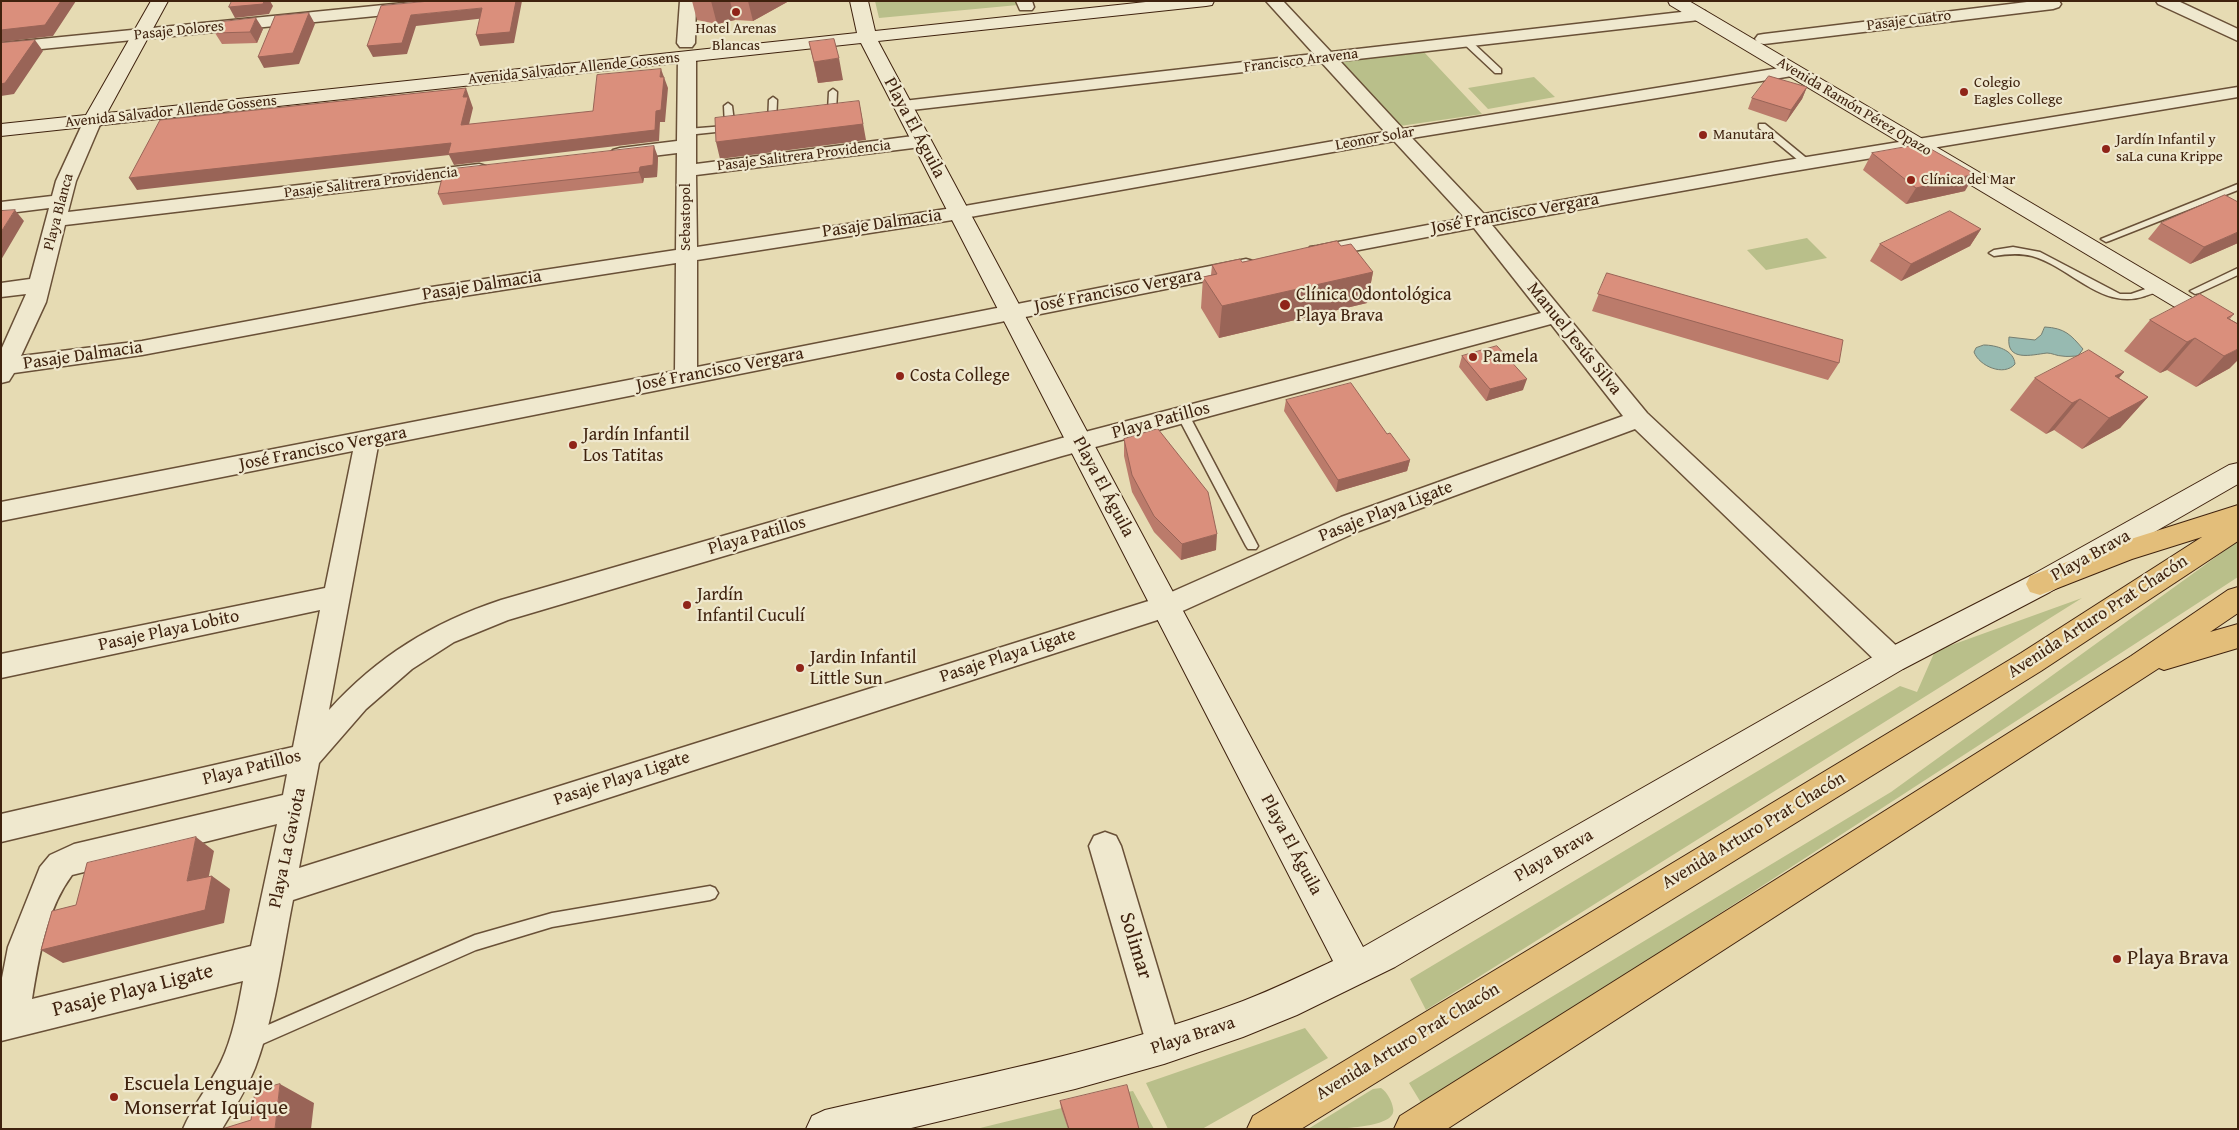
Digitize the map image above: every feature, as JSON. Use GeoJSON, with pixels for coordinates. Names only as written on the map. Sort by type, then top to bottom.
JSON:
{"type":"FeatureCollection","features":[{"type":"Feature","properties":{"kind":"main road","name":"Playa Blanca"},"geometry":{"type":"LineString","coordinates":[[97,113],[160,1]]}},
{"type":"Feature","properties":{"kind":"main road","name":"Playa El Águila"},"geometry":{"type":"LineString","coordinates":[[859,1],[865,31],[903,106],[1356,969]]}},
{"type":"Feature","properties":{"kind":"main road","name":"Avenida Salvador Allende Gossens"},"geometry":{"type":"LineString","coordinates":[[865,31],[1025,4],[1084,1]]}},
{"type":"Feature","properties":{"kind":"main road","name":"Avenida Salvador Allende Gossens"},"geometry":{"type":"LineString","coordinates":[[1,130],[97,113],[865,31],[1206,1]]}},
{"type":"Feature","properties":{"kind":"main road","name":"Avenida Ramón Pérez Opazo"},"geometry":{"type":"LineString","coordinates":[[1676,1],[1700,8],[1764,39],[2238,316]]}},
{"type":"Feature","properties":{"kind":"main road","name":"Avenida Ramón Pérez Opazo"},"geometry":{"type":"LineString","coordinates":[[1700,8],[1792,71],[2238,335]]}},
{"type":"Feature","properties":{"kind":"main road","name":"Avenida Salvador Allende Gossens"},"geometry":{"type":"LineString","coordinates":[[1,116],[97,113]]}},
{"type":"Feature","properties":{"kind":"main road","name":"Playa Brava"},"geometry":{"type":"LineString","coordinates":[[825,1129],[1084,1068],[1164,1046],[1243,1019],[1303,994],[1356,969],[1893,660],[2040,584],[2238,472]]}},
{"type":"Feature","properties":{"kind":"main road"},"geometry":{"type":"LineString","coordinates":[[2040,584],[2122,552],[2238,515]]}},
{"type":"Feature","properties":{"kind":"main road","name":"Avenida Arturo Prat Chacón"},"geometry":{"type":"LineString","coordinates":[[1266,1129],[2031,662],[2238,527]]}},
{"type":"Feature","properties":{"kind":"main road"},"geometry":{"type":"LineString","coordinates":[[1413,1129],[2141,665],[2238,598]]}},
{"type":"Feature","properties":{"kind":"main road"},"geometry":{"type":"LineString","coordinates":[[2141,665],[2238,636]]}},
{"type":"Feature","properties":{"kind":"street","name":"Pasaje Dolores"},"geometry":{"type":"LineString","coordinates":[[1,48],[477,1]]}},
{"type":"Feature","properties":{"kind":"street","name":"Sebastopol"},"geometry":{"type":"LineString","coordinates":[[686,377],[686,50],[688,1]]}},
{"type":"Feature","properties":{"kind":"street","name":"Manuel Jesús Silva"},"geometry":{"type":"LineString","coordinates":[[1274,1],[1478,220],[1639,420],[1893,660]]}},
{"type":"Feature","properties":{"kind":"street"},"geometry":{"type":"LineString","coordinates":[[2167,2],[2238,36]]}},
{"type":"Feature","properties":{"kind":"street","name":"Pasaje Cuatro"},"geometry":{"type":"LineString","coordinates":[[1764,39],[2053,4]]}},
{"type":"Feature","properties":{"kind":"street","name":"Francisco Aravena"},"geometry":{"type":"LineString","coordinates":[[903,106],[1467,42],[1700,8]]}},
{"type":"Feature","properties":{"kind":"street","name":"Leonor Solar"},"geometry":{"type":"LineString","coordinates":[[959,213],[1398,134],[1792,71]]}},
{"type":"Feature","properties":{"kind":"street","name":"José Francisco Vergara"},"geometry":{"type":"LineString","coordinates":[[1300,255],[1478,220],[1938,140],[2238,92]]}},
{"type":"Feature","properties":{"kind":"street","name":"Playa Blanca"},"geometry":{"type":"LineString","coordinates":[[4,371],[40,285],[57,211],[71,167],[97,113]]}},
{"type":"Feature","properties":{"kind":"street"},"geometry":{"type":"LineString","coordinates":[[598,156],[687,139]]}},
{"type":"Feature","properties":{"kind":"street","name":"Pasaje Salitrera Providencia"},"geometry":{"type":"LineString","coordinates":[[686,171],[921,141]]}},
{"type":"Feature","properties":{"kind":"street","name":"Pasaje Salitrera Providencia"},"geometry":{"type":"LineString","coordinates":[[1,208],[57,211],[499,168]]}},
{"type":"Feature","properties":{"kind":"street","name":"Pasaje Dalmacia"},"geometry":{"type":"LineString","coordinates":[[4,371],[142,348],[425,295],[959,213]]}},
{"type":"Feature","properties":{"kind":"street","name":"José Francisco Vergara"},"geometry":{"type":"LineString","coordinates":[[1,512],[1261,263]]}},
{"type":"Feature","properties":{"kind":"street"},"geometry":{"type":"LineString","coordinates":[[1,290],[40,285]]}},
{"type":"Feature","properties":{"kind":"street","name":"Playa Patillos"},"geometry":{"type":"LineString","coordinates":[[1,828],[306,757],[356,700],[377,681],[422,647],[471,622],[547,596],[1080,442],[1555,316]]}},
{"type":"Feature","properties":{"kind":"street","name":"Pasaje Playa Ligate"},"geometry":{"type":"LineString","coordinates":[[279,889],[1166,606],[1350,524],[1639,420]]}},
{"type":"Feature","properties":{"kind":"street","name":"Playa La Gaviota"},"geometry":{"type":"LineString","coordinates":[[202,1129],[226,1090],[246,1042],[306,757],[367,440]]}},
{"type":"Feature","properties":{"kind":"street","name":"Pasaje Playa Lobito"},"geometry":{"type":"LineString","coordinates":[[1,666],[337,596]]}},
{"type":"Feature","properties":{"kind":"street"},"geometry":{"type":"LineString","coordinates":[[8,1012],[24,947],[50,878],[61,865],[74,858],[296,806]]}},
{"type":"Feature","properties":{"kind":"street","name":"Solimar"},"geometry":{"type":"LineString","coordinates":[[1105,846],[1164,1046]]}},
{"type":"Feature","properties":{"kind":"street","name":"Pasaje Playa Ligate"},"geometry":{"type":"LineString","coordinates":[[8,1012],[265,959]]}},
{"type":"Feature","properties":{"kind":"lane"},"geometry":{"type":"LineString","coordinates":[[1467,42],[1498,71]]}},
{"type":"Feature","properties":{"kind":"lane"},"geometry":{"type":"LineString","coordinates":[[818,118],[832,112],[833,92]]}},
{"type":"Feature","properties":{"kind":"lane"},"geometry":{"type":"LineString","coordinates":[[772,123],[773,100]]}},
{"type":"Feature","properties":{"kind":"lane"},"geometry":{"type":"LineString","coordinates":[[687,139],[734,127],[728,106]]}},
{"type":"Feature","properties":{"kind":"lane"},"geometry":{"type":"LineString","coordinates":[[1762,126],[1807,163]]}},
{"type":"Feature","properties":{"kind":"lane"},"geometry":{"type":"LineString","coordinates":[[2106,239],[2238,187]]}},
{"type":"Feature","properties":{"kind":"lane"},"geometry":{"type":"LineString","coordinates":[[1994,253],[2013,250],[2036,254],[2062,266],[2110,294],[2120,297],[2132,296],[2158,288]]}},
{"type":"Feature","properties":{"kind":"lane"},"geometry":{"type":"LineString","coordinates":[[2195,291],[2238,271]]}},
{"type":"Feature","properties":{"kind":"lane"},"geometry":{"type":"LineString","coordinates":[[1183,415],[1252,546]]}},
{"type":"Feature","properties":{"kind":"lane"},"geometry":{"type":"LineString","coordinates":[[246,1042],[476,943],[552,920],[710,893]]}},
{"type":"Feature","properties":{"kind":"green space"},"geometry":{"type":"Polygon","coordinates":[[[875,1],[1017,1],[1018,5],[879,18],[875,1]]]}},
{"type":"Feature","properties":{"kind":"green space"},"geometry":{"type":"Polygon","coordinates":[[[1424,52],[1482,114],[1400,126],[1338,61],[1424,52]]]}},
{"type":"Feature","properties":{"kind":"green space"},"geometry":{"type":"Polygon","coordinates":[[[1534,77],[1555,97],[1488,109],[1468,88],[1534,77]]]}},
{"type":"Feature","properties":{"kind":"green space"},"geometry":{"type":"Polygon","coordinates":[[[1807,238],[1827,258],[1766,270],[1747,250],[1807,238]]]}},
{"type":"Feature","properties":{"kind":"green space"},"geometry":{"type":"Polygon","coordinates":[[[2238,541],[2238,577],[1423,1106],[1409,1083],[1891,792],[2238,541]]]}},
{"type":"Feature","properties":{"kind":"green space"},"geometry":{"type":"Polygon","coordinates":[[[2082,598],[1426,1010],[1410,979],[1900,686],[1917,692],[1935,651],[2082,598]]]}},
{"type":"Feature","properties":{"kind":"green space"},"geometry":{"type":"Polygon","coordinates":[[[1305,1028],[1328,1058],[1202,1129],[1168,1129],[1146,1083],[1305,1028]]]}},
{"type":"Feature","properties":{"kind":"green space"},"geometry":{"type":"Polygon","coordinates":[[[1381,1088],[1392,1102],[1393,1108],[1392,1115],[1385,1121],[1360,1127],[1308,1129],[1373,1089],[1381,1088]]]}},
{"type":"Feature","properties":{"kind":"green space"},"geometry":{"type":"Polygon","coordinates":[[[1133,1091],[1154,1129],[976,1129],[1127,1092],[1133,1091]]]}},
{"type":"Feature","properties":{"kind":"water"},"geometry":{"type":"Polygon","coordinates":[[[2045,327],[2058,329],[2071,336],[2083,349],[2078,356],[2047,353],[2021,355],[2015,354],[2011,350],[2009,337],[2035,340],[2041,335],[2045,327]]]}},
{"type":"Feature","properties":{"kind":"water"},"geometry":{"type":"Polygon","coordinates":[[[1984,345],[2004,349],[2014,359],[2015,364],[2005,370],[1999,370],[1981,362],[1974,352],[1976,348],[1984,345]]]}},
{"type":"Feature","properties":{"kind":"building"},"geometry":{"type":"Polygon","coordinates":[[[1,1],[61,1],[45,25],[1,30],[1,1]]]}},
{"type":"Feature","properties":{"kind":"building"},"geometry":{"type":"Polygon","coordinates":[[[232,1],[264,1],[263,4],[229,7],[232,1]]]}},
{"type":"Feature","properties":{"kind":"building"},"geometry":{"type":"Polygon","coordinates":[[[430,1],[516,1],[510,32],[476,35],[482,8],[411,15],[402,43],[367,46],[381,6],[430,1]]]}},
{"type":"Feature","properties":{"kind":"building"},"geometry":{"type":"Polygon","coordinates":[[[309,13],[293,53],[258,57],[275,16],[309,13]]]}},
{"type":"Feature","properties":{"kind":"building"},"geometry":{"type":"Polygon","coordinates":[[[256,18],[250,32],[215,33],[221,22],[256,18]]]}},
{"type":"Feature","properties":{"kind":"building"},"geometry":{"type":"Polygon","coordinates":[[[834,39],[839,58],[814,62],[809,42],[834,39]]]}},
{"type":"Feature","properties":{"kind":"building"},"geometry":{"type":"Polygon","coordinates":[[[35,40],[5,83],[1,84],[1,43],[35,40]]]}},
{"type":"Feature","properties":{"kind":"building"},"geometry":{"type":"Polygon","coordinates":[[[661,69],[660,77],[664,77],[661,110],[656,111],[655,130],[448,154],[451,143],[129,178],[160,120],[466,88],[463,97],[468,97],[461,125],[593,111],[597,75],[661,69]]]}},
{"type":"Feature","properties":{"kind":"building"},"geometry":{"type":"Polygon","coordinates":[[[1769,76],[1807,87],[1791,110],[1752,98],[1769,76]]]}},
{"type":"Feature","properties":{"kind":"building"},"geometry":{"type":"Polygon","coordinates":[[[859,101],[863,124],[716,142],[715,118],[859,101]]]}},
{"type":"Feature","properties":{"kind":"building"},"geometry":{"type":"Polygon","coordinates":[[[1922,144],[1975,174],[1916,188],[1872,153],[1922,144]]]}},
{"type":"Feature","properties":{"kind":"building"},"geometry":{"type":"Polygon","coordinates":[[[654,146],[653,165],[640,167],[639,172],[438,194],[444,170],[654,146]]]}},
{"type":"Feature","properties":{"kind":"building"},"geometry":{"type":"Polygon","coordinates":[[[2225,195],[2238,202],[2238,232],[2204,247],[2161,223],[2225,195]]]}},
{"type":"Feature","properties":{"kind":"building"},"geometry":{"type":"Polygon","coordinates":[[[15,210],[1,232],[1,211],[15,210]]]}},
{"type":"Feature","properties":{"kind":"building"},"geometry":{"type":"Polygon","coordinates":[[[1950,211],[1981,229],[1911,264],[1880,244],[1950,211]]]}},
{"type":"Feature","properties":{"kind":"building"},"geometry":{"type":"Polygon","coordinates":[[[1337,241],[1341,246],[1351,244],[1373,272],[1222,306],[1203,277],[1217,274],[1212,265],[1240,259],[1242,262],[1337,241]]]}},
{"type":"Feature","properties":{"kind":"building"},"geometry":{"type":"Polygon","coordinates":[[[1607,273],[1843,340],[1839,363],[1598,294],[1607,273]]]}},
{"type":"Feature","properties":{"kind":"building"},"geometry":{"type":"Polygon","coordinates":[[[2200,294],[2234,314],[2227,318],[2238,324],[2238,349],[2224,356],[2195,338],[2187,342],[2150,320],[2200,294]]]}},
{"type":"Feature","properties":{"kind":"building"},"geometry":{"type":"Polygon","coordinates":[[[1497,346],[1527,379],[1490,389],[1462,356],[1497,346]]]}},
{"type":"Feature","properties":{"kind":"building"},"geometry":{"type":"Polygon","coordinates":[[[2089,350],[2124,372],[2115,376],[2148,397],[2109,418],[2080,399],[2072,403],[2035,378],[2089,350]]]}},
{"type":"Feature","properties":{"kind":"building"},"geometry":{"type":"Polygon","coordinates":[[[1351,383],[1387,434],[1390,433],[1410,460],[1338,480],[1286,400],[1351,383]]]}},
{"type":"Feature","properties":{"kind":"building"},"geometry":{"type":"Polygon","coordinates":[[[1158,429],[1208,492],[1217,534],[1182,544],[1154,516],[1132,475],[1124,439],[1158,429]]]}},
{"type":"Feature","properties":{"kind":"building"},"geometry":{"type":"Polygon","coordinates":[[[196,837],[187,881],[212,876],[205,910],[41,950],[52,911],[76,905],[87,863],[196,837]]]}},
{"type":"Feature","properties":{"kind":"building"},"geometry":{"type":"Polygon","coordinates":[[[280,1084],[275,1129],[222,1129],[251,1120],[255,1091],[280,1084]]]}},
{"type":"Feature","properties":{"kind":"building"},"geometry":{"type":"Polygon","coordinates":[[[1127,1085],[1139,1129],[1069,1129],[1060,1101],[1127,1085]]]}},
{"type":"Feature","properties":{"kind":"place","name":"Hotel Arenas Blancas"},"geometry":{"type":"Point","coordinates":[736,12]}},
{"type":"Feature","properties":{"kind":"place","name":"Colegio Eagles College"},"geometry":{"type":"Point","coordinates":[1964,92]}},
{"type":"Feature","properties":{"kind":"place","name":"Manutara"},"geometry":{"type":"Point","coordinates":[1703,135]}},
{"type":"Feature","properties":{"kind":"place","name":"Jardín Infantil y saLa cuna Krippe"},"geometry":{"type":"Point","coordinates":[2106,149]}},
{"type":"Feature","properties":{"kind":"place","name":"Clínica del Mar"},"geometry":{"type":"Point","coordinates":[1911,180]}},
{"type":"Feature","properties":{"kind":"place","name":"Clínica Odontológica Playa Brava"},"geometry":{"type":"Point","coordinates":[1285,305]}},
{"type":"Feature","properties":{"kind":"place","name":"Pamela"},"geometry":{"type":"Point","coordinates":[1473,357]}},
{"type":"Feature","properties":{"kind":"place","name":"Costa College"},"geometry":{"type":"Point","coordinates":[900,376]}},
{"type":"Feature","properties":{"kind":"place","name":"Jardín Infantil Los Tatitas"},"geometry":{"type":"Point","coordinates":[573,445]}},
{"type":"Feature","properties":{"kind":"place","name":"Jardín Infantil Cuculí"},"geometry":{"type":"Point","coordinates":[687,605]}},
{"type":"Feature","properties":{"kind":"place","name":"Jardin Infantil Little Sun"},"geometry":{"type":"Point","coordinates":[800,668]}},
{"type":"Feature","properties":{"kind":"place","name":"Playa Brava"},"geometry":{"type":"Point","coordinates":[2117,959]}},
{"type":"Feature","properties":{"kind":"place","name":"Escuela Lenguaje Monserrat Iquique"},"geometry":{"type":"Point","coordinates":[114,1097]}}]}
